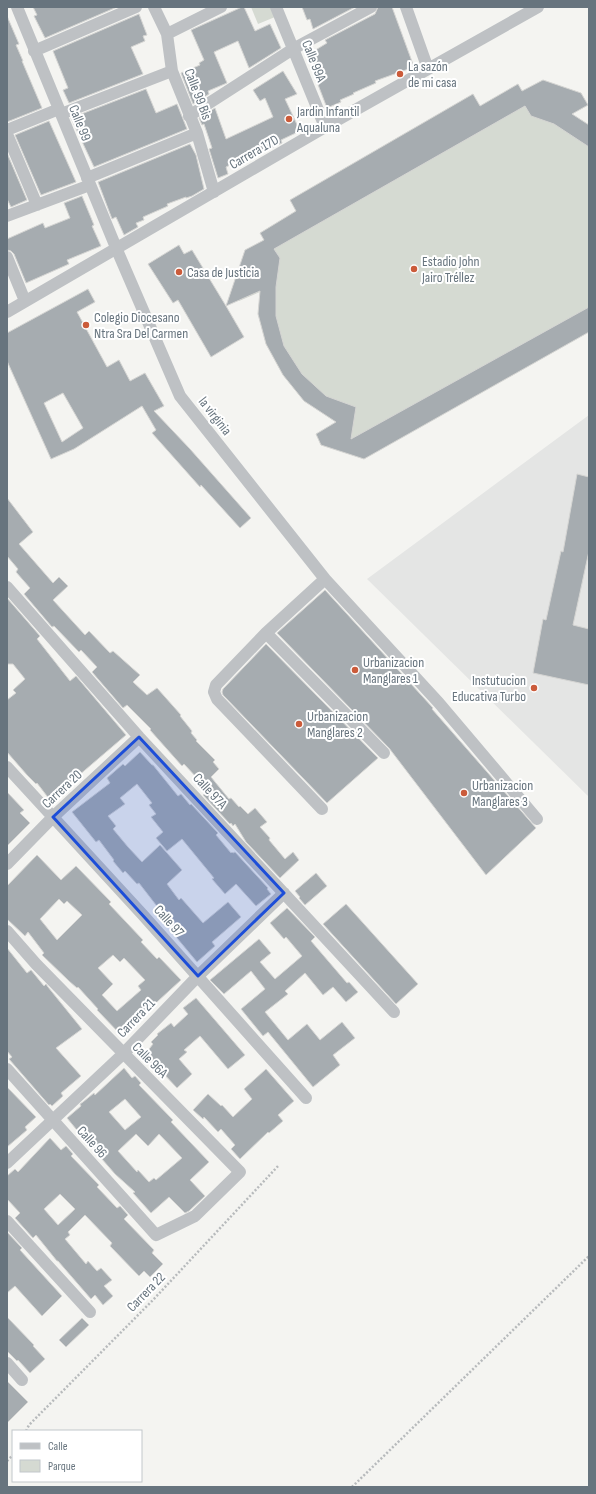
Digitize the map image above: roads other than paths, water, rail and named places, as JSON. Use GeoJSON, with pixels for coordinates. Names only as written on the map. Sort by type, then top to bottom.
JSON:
{"type":"FeatureCollection","features":[{"type":"Feature","properties":{"kind":"street","name":"Calle 99"},"geometry":{"type":"LineString","coordinates":[[17,7],[117,250]]}},
{"type":"Feature","properties":{"kind":"street"},"geometry":{"type":"LineString","coordinates":[[34,51],[136,7]]}},
{"type":"Feature","properties":{"kind":"street","name":"Calle 99 Bis"},"geometry":{"type":"LineString","coordinates":[[154,7],[167,34],[172,71],[197,133],[214,192]]}},
{"type":"Feature","properties":{"kind":"street"},"geometry":{"type":"LineString","coordinates":[[167,34],[221,7]]}},
{"type":"Feature","properties":{"kind":"street","name":"Calle 99A"},"geometry":{"type":"LineString","coordinates":[[276,7],[325,127]]}},
{"type":"Feature","properties":{"kind":"street"},"geometry":{"type":"LineString","coordinates":[[189,116],[293,49],[371,7]]}},
{"type":"Feature","properties":{"kind":"street"},"geometry":{"type":"LineString","coordinates":[[406,7],[428,69]]}},
{"type":"Feature","properties":{"kind":"street","name":"Carrera 17D"},"geometry":{"type":"LineString","coordinates":[[7,312],[117,250],[325,127],[532,9]]}},
{"type":"Feature","properties":{"kind":"street"},"geometry":{"type":"LineString","coordinates":[[7,130],[172,71]]}},
{"type":"Feature","properties":{"kind":"street"},"geometry":{"type":"LineString","coordinates":[[7,216],[37,205],[197,133]]}},
{"type":"Feature","properties":{"kind":"street"},"geometry":{"type":"LineString","coordinates":[[7,134],[37,205]]}},
{"type":"Feature","properties":{"kind":"street","name":"la virginia"},"geometry":{"type":"LineString","coordinates":[[117,250],[180,396],[325,580],[439,703],[537,819]]}},
{"type":"Feature","properties":{"kind":"street"},"geometry":{"type":"LineString","coordinates":[[7,257],[25,301]]}},
{"type":"Feature","properties":{"kind":"street"},"geometry":{"type":"LineString","coordinates":[[322,809],[217,699],[214,692],[216,686],[266,633],[325,580]]}},
{"type":"Feature","properties":{"kind":"street","name":"Calle 97A"},"geometry":{"type":"LineString","coordinates":[[7,587],[139,737],[394,1012]]}},
{"type":"Feature","properties":{"kind":"street"},"geometry":{"type":"LineString","coordinates":[[266,633],[384,754]]}},
{"type":"Feature","properties":{"kind":"street","name":"Carrera 20"},"geometry":{"type":"LineString","coordinates":[[7,864],[53,817],[139,737]]}},
{"type":"Feature","properties":{"kind":"street","name":"Calle 97"},"geometry":{"type":"LineString","coordinates":[[7,767],[198,976],[306,1098]]}},
{"type":"Feature","properties":{"kind":"street","name":"Carrera 21"},"geometry":{"type":"LineString","coordinates":[[7,1163],[123,1054],[198,976],[284,893]]}},
{"type":"Feature","properties":{"kind":"street","name":"Calle 96A"},"geometry":{"type":"LineString","coordinates":[[7,931],[36,964],[123,1054],[240,1172],[195,1216],[156,1235]]}},
{"type":"Feature","properties":{"kind":"street","name":"Calle 96"},"geometry":{"type":"LineString","coordinates":[[7,1069],[156,1235]]}},
{"type":"Feature","properties":{"kind":"street"},"geometry":{"type":"LineString","coordinates":[[7,1220],[90,1312]]}},
{"type":"Feature","properties":{"kind":"street"},"geometry":{"type":"LineString","coordinates":[[7,1363],[22,1380]]}},
{"type":"Feature","properties":{"kind":"place","name":"La sazón de mi casa"},"geometry":{"type":"Point","coordinates":[400,74]}},
{"type":"Feature","properties":{"kind":"place","name":"Jardin Infantil Aqualuna"},"geometry":{"type":"Point","coordinates":[289,119]}},
{"type":"Feature","properties":{"kind":"place","name":"Estadio John Jairo Tréllez"},"geometry":{"type":"Point","coordinates":[414,269]}},
{"type":"Feature","properties":{"kind":"place","name":"Casa de Justicia"},"geometry":{"type":"Point","coordinates":[179,272]}},
{"type":"Feature","properties":{"kind":"place","name":"Colegio Diocesano Ntra Sra Del Carmen"},"geometry":{"type":"Point","coordinates":[86,325]}},
{"type":"Feature","properties":{"kind":"place","name":"Urbanizacion Manglares 1"},"geometry":{"type":"Point","coordinates":[355,670]}},
{"type":"Feature","properties":{"kind":"place","name":"Instutucion Educativa Turbo"},"geometry":{"type":"Point","coordinates":[534,688]}},
{"type":"Feature","properties":{"kind":"place","name":"Urbanizacion Manglares 2"},"geometry":{"type":"Point","coordinates":[299,724]}},
{"type":"Feature","properties":{"kind":"place","name":"Urbanizacion Manglares 3"},"geometry":{"type":"Point","coordinates":[464,793]}}]}
